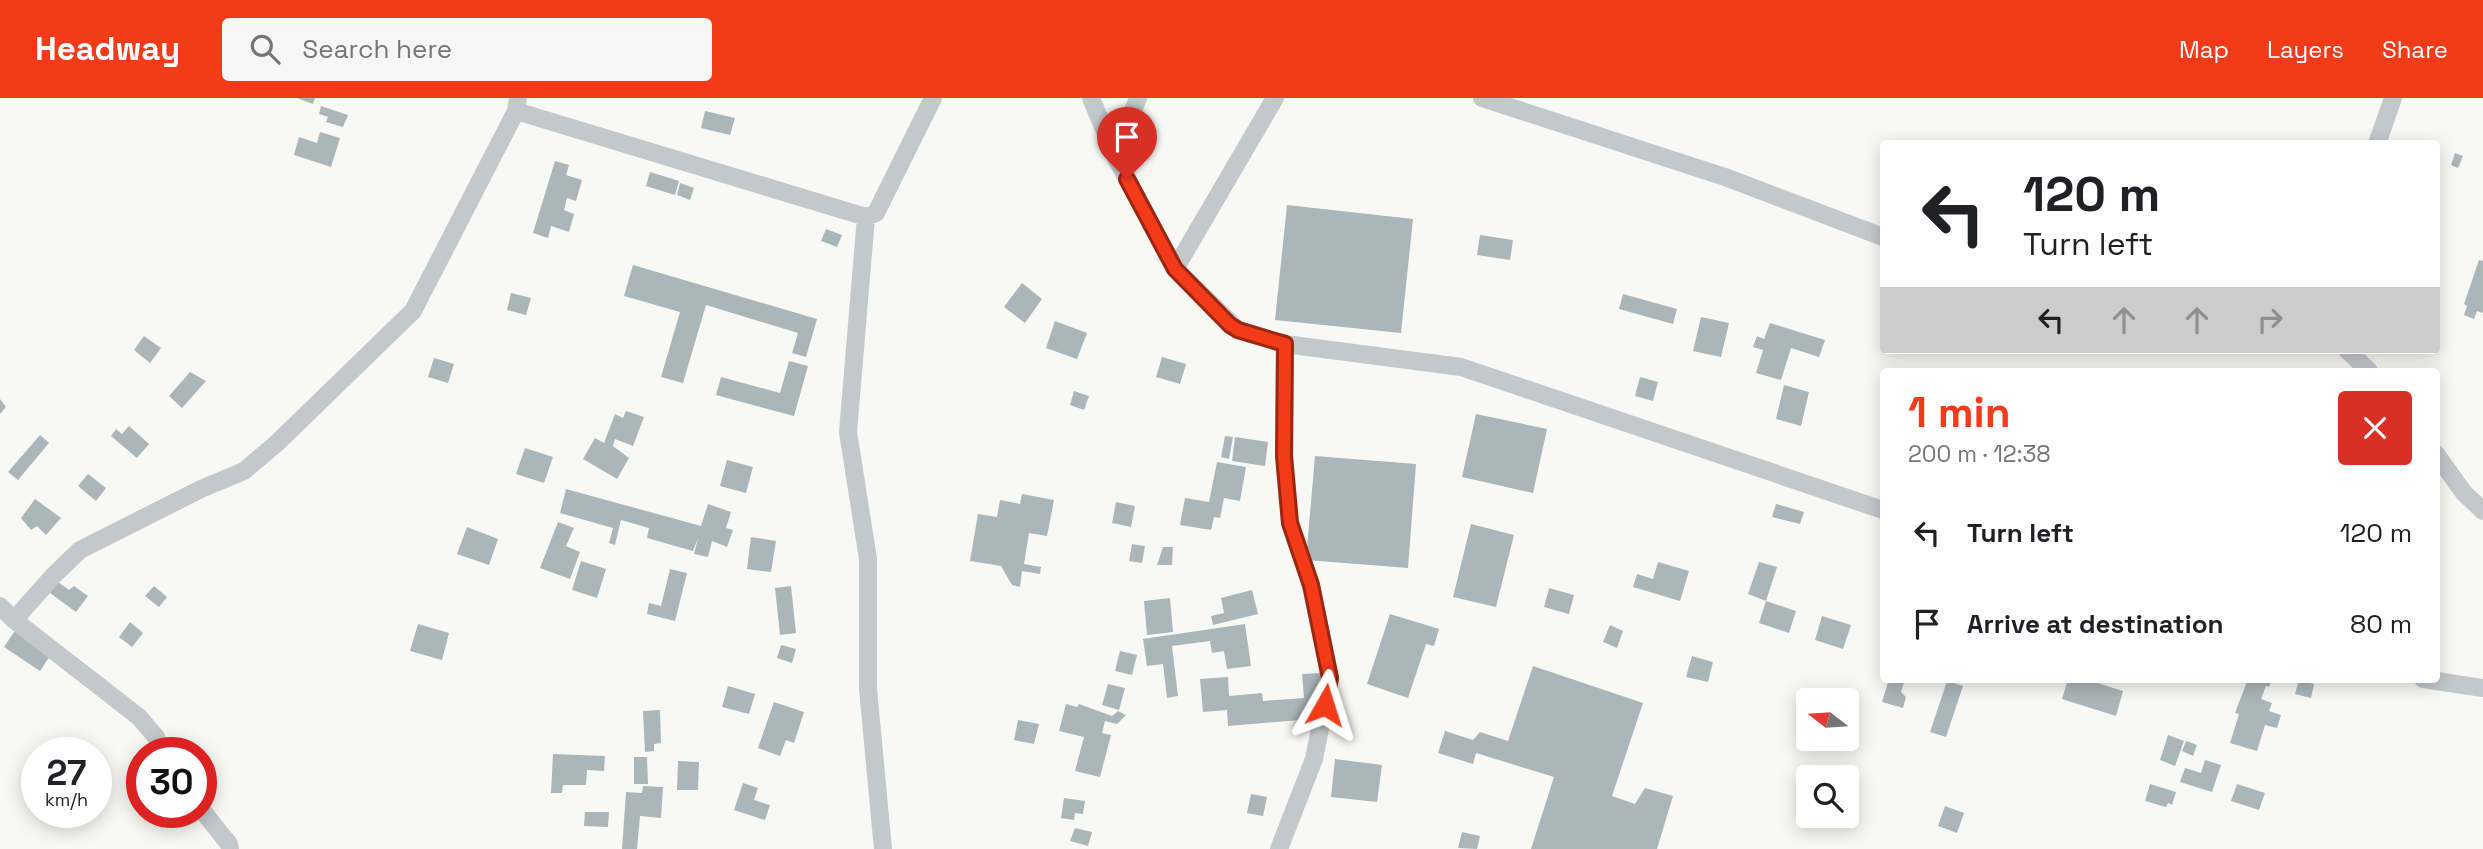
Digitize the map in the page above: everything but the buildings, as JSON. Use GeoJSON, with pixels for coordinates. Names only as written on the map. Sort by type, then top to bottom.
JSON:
{"type":"FeatureCollection","features":[{"type":"Feature","properties":{"kind":"street"},"geometry":{"type":"LineString","coordinates":[[13,620],[80,550],[201,489],[244,471],[277,443],[413,311],[517,105],[866,217],[876,213],[933,98]]}},
{"type":"Feature","properties":{"kind":"street"},"geometry":{"type":"LineString","coordinates":[[1091,98],[1115,156],[1175,269],[1238,330],[1285,344],[1461,367],[1880,509]]}},
{"type":"Feature","properties":{"kind":"street"},"geometry":{"type":"LineString","coordinates":[[1115,156],[1138,98]]}},
{"type":"Feature","properties":{"kind":"street"},"geometry":{"type":"LineString","coordinates":[[1175,269],[1275,98]]}},
{"type":"Feature","properties":{"kind":"street"},"geometry":{"type":"LineString","coordinates":[[1482,98],[1725,177],[1880,236]]}},
{"type":"Feature","properties":{"kind":"street"},"geometry":{"type":"LineString","coordinates":[[2378,140],[2393,98]]}},
{"type":"Feature","properties":{"kind":"street"},"geometry":{"type":"LineString","coordinates":[[866,217],[848,432],[868,559],[868,689],[883,849]]}},
{"type":"Feature","properties":{"kind":"street"},"geometry":{"type":"LineString","coordinates":[[1279,849],[1314,759],[1330,678],[1311,585],[1290,523],[1284,456],[1285,344]]}},
{"type":"Feature","properties":{"kind":"street"},"geometry":{"type":"LineString","coordinates":[[2351,354],[2366,368]]}},
{"type":"Feature","properties":{"kind":"street"},"geometry":{"type":"LineString","coordinates":[[2440,460],[2464,493],[2483,511]]}},
{"type":"Feature","properties":{"kind":"street"},"geometry":{"type":"LineString","coordinates":[[0,606],[13,620],[139,716],[156,737]]}},
{"type":"Feature","properties":{"kind":"street"},"geometry":{"type":"LineString","coordinates":[[2440,682],[2483,688]]}},
{"type":"Feature","properties":{"kind":"street"},"geometry":{"type":"LineString","coordinates":[[216,828],[230,849]]}},
{"type":"Feature","properties":{"kind":"route"},"geometry":{"type":"LineString","coordinates":[[1127,179],[1175,269],[1230,325],[1238,330],[1285,344],[1284,456],[1290,523],[1311,585],[1330,678],[1325,705]]}}]}
